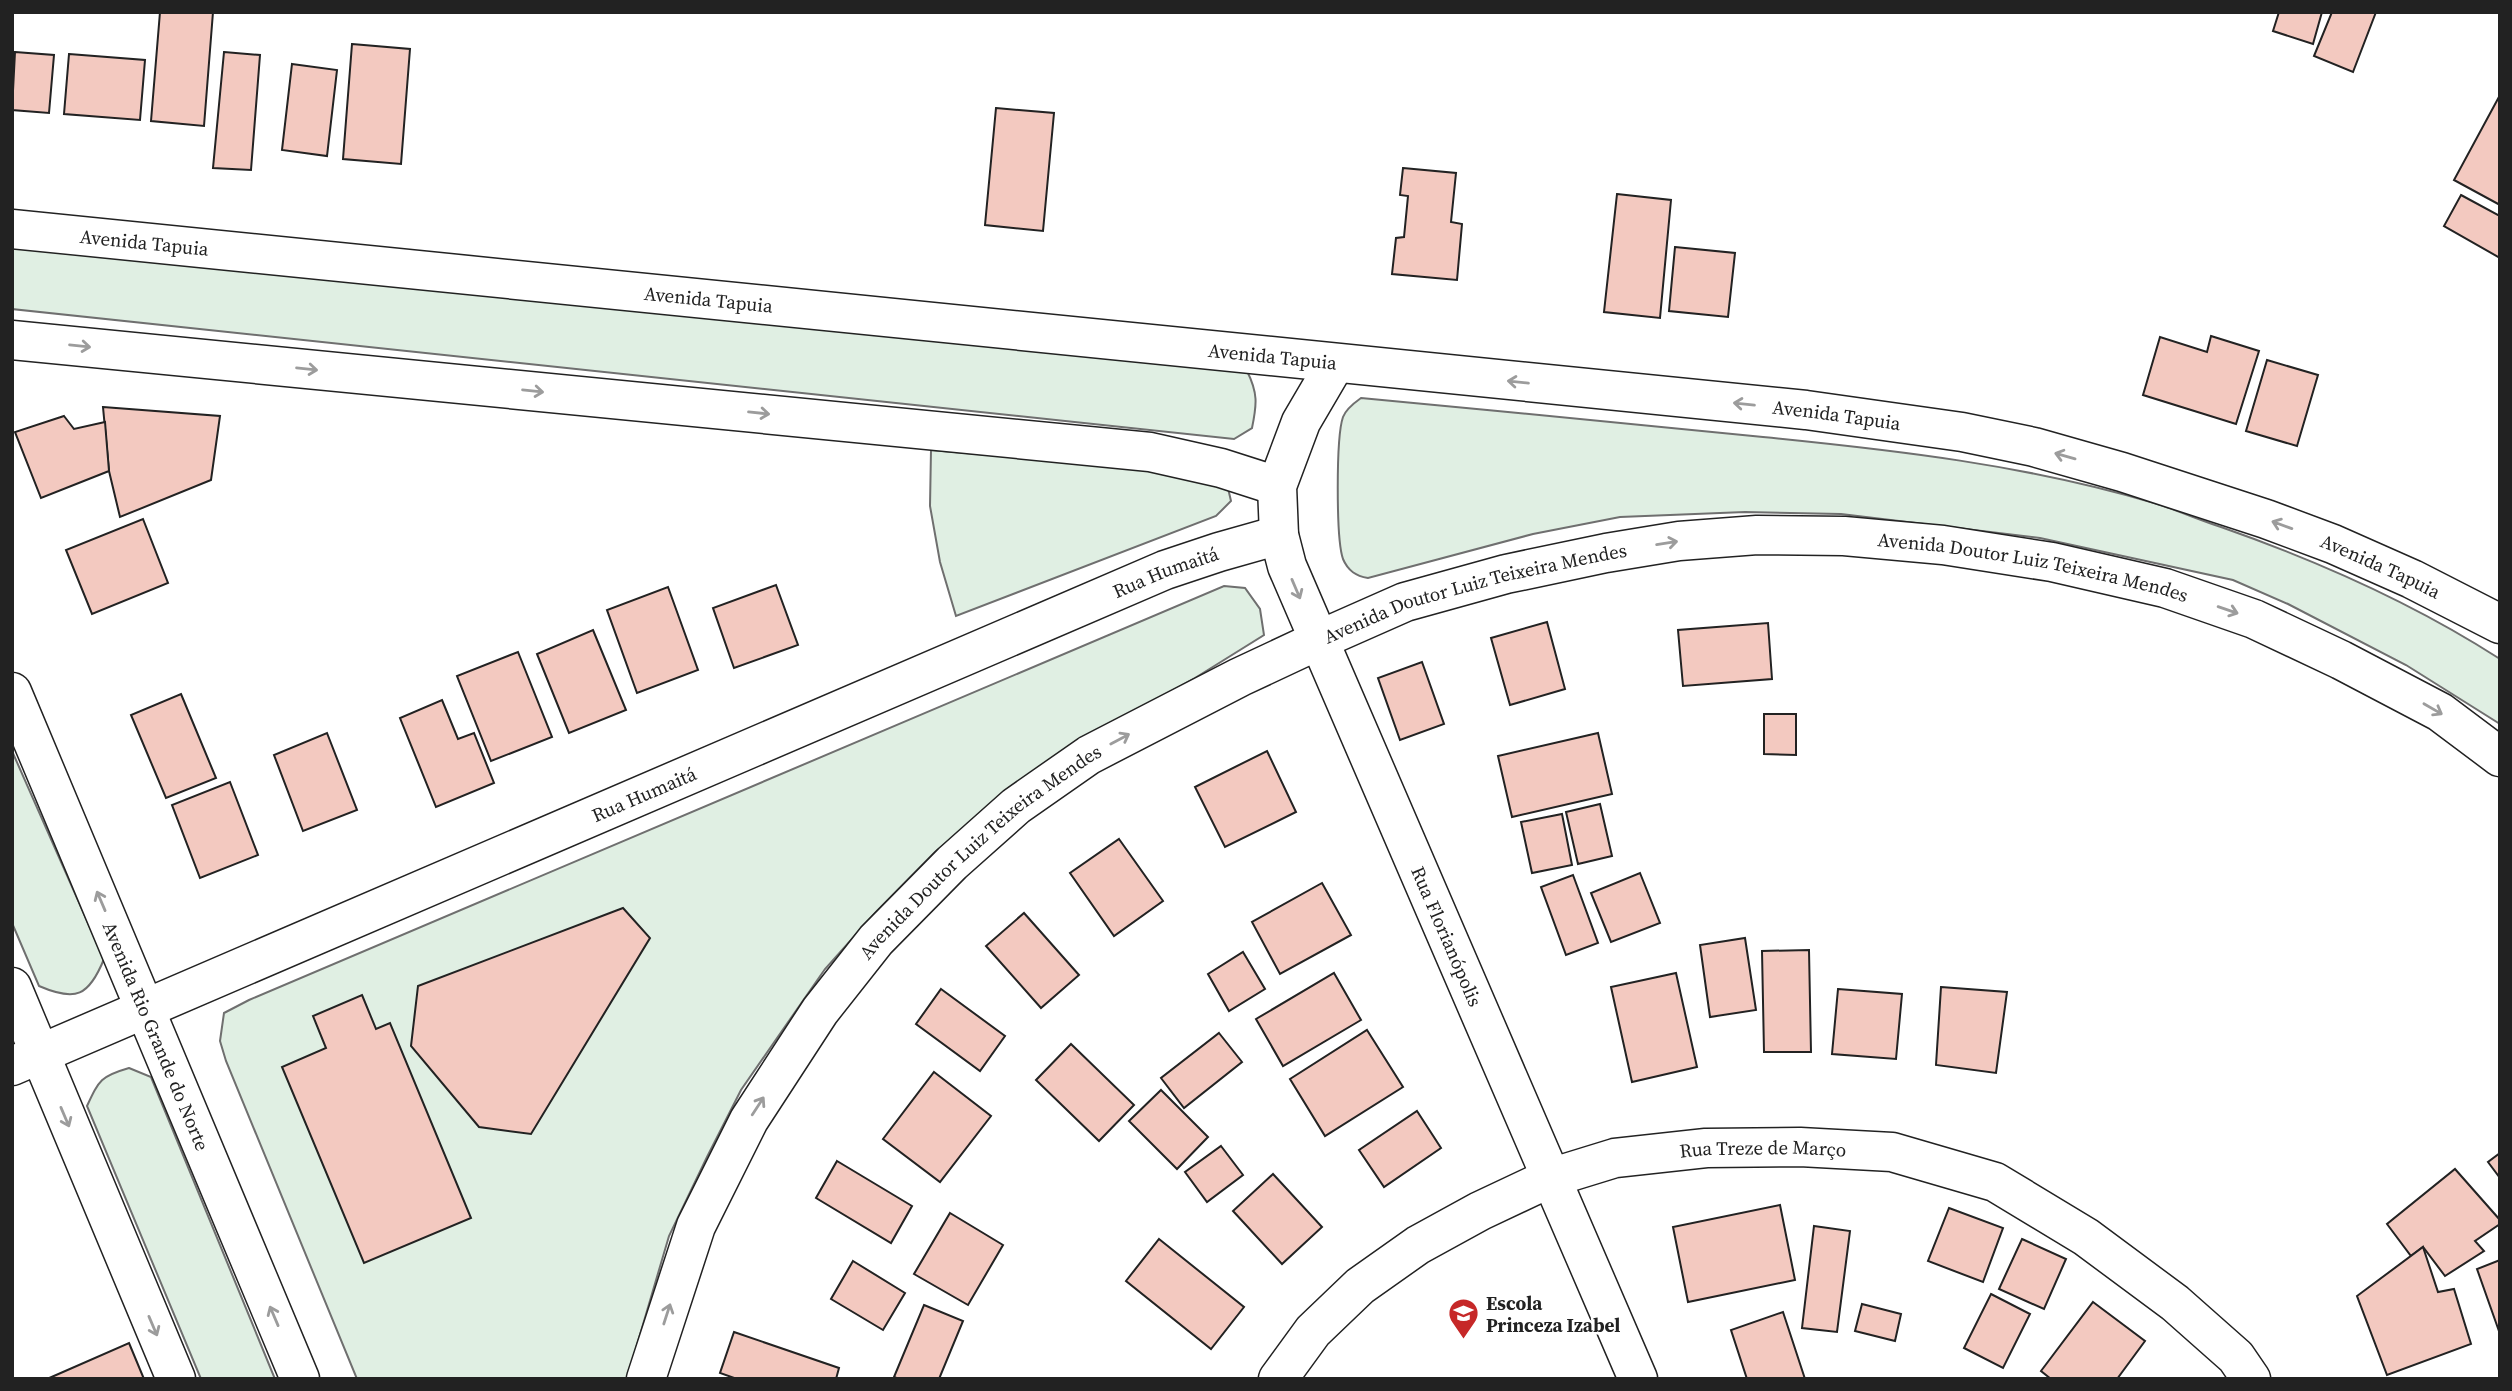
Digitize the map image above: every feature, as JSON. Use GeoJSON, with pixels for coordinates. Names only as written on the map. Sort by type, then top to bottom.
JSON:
{"type":"FeatureCollection","features":[{"type":"Feature","properties":{"kind":"street","name":"Avenida Tapuia"},"geometry":{"type":"LineString","coordinates":[[12,229],[1806,410],[1962,432],[2034,447],[2197,496],[2333,544],[2412,579],[2500,624]]}},
{"type":"Feature","properties":{"kind":"street"},"geometry":{"type":"LineString","coordinates":[[12,340],[1150,452],[1221,468],[1277,486],[1301,422],[1335,364]]}},
{"type":"Feature","properties":{"kind":"street","name":"Rua Florianópolis"},"geometry":{"type":"LineString","coordinates":[[1277,486],[1279,535],[1287,566],[1638,1379]]}},
{"type":"Feature","properties":{"kind":"street","name":"Rua Humaitá"},"geometry":{"type":"LineString","coordinates":[[25,1060],[1165,570],[1279,535]]}},
{"type":"Feature","properties":{"kind":"street","name":"Avenida Doutor Luiz Teixeira Mendes"},"geometry":{"type":"LineString","coordinates":[[646,1379],[696,1226],[749,1120],[820,1011],[876,940],[952,863],[1016,806],[1089,755],[1240,677],[1405,602],[1506,574],[1606,552],[1679,541],[1757,535],[1844,536],[1943,545],[2052,562],[2165,588],[2255,619],[2440,712],[2500,757]]}},
{"type":"Feature","properties":{"kind":"street","name":"Avenida Rio Grande do Norte"},"geometry":{"type":"LineString","coordinates":[[12,692],[300,1379]]}},
{"type":"Feature","properties":{"kind":"street"},"geometry":{"type":"LineString","coordinates":[[12,987],[25,1060],[176,1379]]}},
{"type":"Feature","properties":{"kind":"street","name":"Rua Treze de Março"},"geometry":{"type":"LineString","coordinates":[[1278,1379],[1313,1331],[1360,1286],[1418,1245],[1480,1211],[1550,1178],[1615,1158],[1706,1148],[1800,1147],[1892,1153],[1995,1182],[2086,1237],[2175,1303],[2236,1357],[2251,1379]]}},
{"type":"Feature","properties":{"kind":"green space"},"geometry":{"type":"Polygon","coordinates":[[[12,237],[1247,371],[1255,392],[1255,412],[1252,428],[1234,439],[12,309],[12,237]]]}},
{"type":"Feature","properties":{"kind":"green space"},"geometry":{"type":"Polygon","coordinates":[[[1361,398],[1911,454],[2058,478],[2154,503],[2293,554],[2364,585],[2433,620],[2500,659],[2500,724],[2406,665],[2288,604],[2233,580],[2040,538],[1841,514],[1745,512],[1620,517],[1533,534],[1364,577],[1350,570],[1343,559],[1338,511],[1338,465],[1343,417],[1361,398]]]}},
{"type":"Feature","properties":{"kind":"green space"},"geometry":{"type":"Polygon","coordinates":[[[931,450],[1213,474],[1227,484],[1231,501],[1216,516],[956,616],[940,562],[930,506],[931,450]]]}},
{"type":"Feature","properties":{"kind":"green space"},"geometry":{"type":"Polygon","coordinates":[[[1224,586],[1245,588],[1260,609],[1264,635],[1195,678],[1096,733],[1017,785],[935,852],[825,969],[741,1090],[707,1157],[669,1236],[627,1379],[357,1379],[226,1061],[220,1041],[224,1013],[249,1000],[1224,586]]]}},
{"type":"Feature","properties":{"kind":"green space"},"geometry":{"type":"Polygon","coordinates":[[[12,751],[104,959],[93,981],[80,992],[63,994],[39,986],[12,923],[12,751]]]}},
{"type":"Feature","properties":{"kind":"green space"},"geometry":{"type":"Polygon","coordinates":[[[129,1068],[151,1077],[275,1379],[201,1379],[87,1106],[102,1080],[129,1068]]]}},
{"type":"Feature","properties":{"kind":"building"},"geometry":{"type":"Polygon","coordinates":[[[160,12],[213,12],[204,126],[151,121],[160,12]]]}},
{"type":"Feature","properties":{"kind":"building"},"geometry":{"type":"Polygon","coordinates":[[[2279,12],[2322,12],[2313,44],[2273,31],[2279,12]]]}},
{"type":"Feature","properties":{"kind":"building"},"geometry":{"type":"Polygon","coordinates":[[[2332,12],[2376,12],[2353,72],[2314,56],[2332,12]]]}},
{"type":"Feature","properties":{"kind":"building"},"geometry":{"type":"Polygon","coordinates":[[[352,44],[410,49],[401,164],[343,159],[352,44]]]}},
{"type":"Feature","properties":{"kind":"building"},"geometry":{"type":"Polygon","coordinates":[[[15,52],[54,55],[49,113],[12,110],[15,52]]]}},
{"type":"Feature","properties":{"kind":"building"},"geometry":{"type":"Polygon","coordinates":[[[224,52],[260,55],[251,170],[213,168],[224,52]]]}},
{"type":"Feature","properties":{"kind":"building"},"geometry":{"type":"Polygon","coordinates":[[[69,54],[145,60],[140,120],[64,114],[69,54]]]}},
{"type":"Feature","properties":{"kind":"building"},"geometry":{"type":"Polygon","coordinates":[[[292,64],[337,70],[327,156],[282,150],[292,64]]]}},
{"type":"Feature","properties":{"kind":"building"},"geometry":{"type":"Polygon","coordinates":[[[2500,95],[2500,205],[2454,180],[2500,95]]]}},
{"type":"Feature","properties":{"kind":"building"},"geometry":{"type":"Polygon","coordinates":[[[996,108],[1054,113],[1043,231],[985,225],[996,108]]]}},
{"type":"Feature","properties":{"kind":"building"},"geometry":{"type":"Polygon","coordinates":[[[1403,168],[1456,173],[1451,222],[1462,224],[1457,280],[1392,274],[1396,238],[1404,237],[1408,196],[1400,195],[1403,168]]]}},
{"type":"Feature","properties":{"kind":"building"},"geometry":{"type":"Polygon","coordinates":[[[1617,194],[1671,200],[1660,318],[1604,312],[1617,194]]]}},
{"type":"Feature","properties":{"kind":"building"},"geometry":{"type":"Polygon","coordinates":[[[2461,195],[2500,216],[2500,258],[2444,226],[2461,195]]]}},
{"type":"Feature","properties":{"kind":"building"},"geometry":{"type":"Polygon","coordinates":[[[1675,247],[1735,253],[1728,317],[1669,311],[1675,247]]]}},
{"type":"Feature","properties":{"kind":"building"},"geometry":{"type":"Polygon","coordinates":[[[2211,336],[2259,351],[2236,424],[2143,395],[2160,337],[2207,352],[2211,336]]]}},
{"type":"Feature","properties":{"kind":"building"},"geometry":{"type":"Polygon","coordinates":[[[2267,360],[2318,375],[2297,446],[2246,431],[2267,360]]]}},
{"type":"Feature","properties":{"kind":"building"},"geometry":{"type":"Polygon","coordinates":[[[103,407],[220,416],[211,480],[120,517],[109,471],[103,407]]]}},
{"type":"Feature","properties":{"kind":"building"},"geometry":{"type":"Polygon","coordinates":[[[64,416],[74,429],[105,422],[109,471],[41,498],[15,432],[64,416]]]}},
{"type":"Feature","properties":{"kind":"building"},"geometry":{"type":"Polygon","coordinates":[[[143,519],[168,583],[92,614],[66,550],[143,519]]]}},
{"type":"Feature","properties":{"kind":"building"},"geometry":{"type":"Polygon","coordinates":[[[776,585],[798,645],[734,668],[713,608],[776,585]]]}},
{"type":"Feature","properties":{"kind":"building"},"geometry":{"type":"Polygon","coordinates":[[[668,587],[698,670],[637,693],[607,610],[668,587]]]}},
{"type":"Feature","properties":{"kind":"building"},"geometry":{"type":"Polygon","coordinates":[[[1547,622],[1565,689],[1510,705],[1491,638],[1547,622]]]}},
{"type":"Feature","properties":{"kind":"building"},"geometry":{"type":"Polygon","coordinates":[[[1768,623],[1772,679],[1683,686],[1678,630],[1768,623]]]}},
{"type":"Feature","properties":{"kind":"building"},"geometry":{"type":"Polygon","coordinates":[[[593,630],[626,710],[569,733],[537,654],[593,630]]]}},
{"type":"Feature","properties":{"kind":"building"},"geometry":{"type":"Polygon","coordinates":[[[518,652],[552,737],[491,761],[457,676],[518,652]]]}},
{"type":"Feature","properties":{"kind":"building"},"geometry":{"type":"Polygon","coordinates":[[[1422,662],[1444,724],[1400,740],[1378,678],[1422,662]]]}},
{"type":"Feature","properties":{"kind":"building"},"geometry":{"type":"Polygon","coordinates":[[[181,694],[216,778],[166,798],[131,715],[181,694]]]}},
{"type":"Feature","properties":{"kind":"building"},"geometry":{"type":"Polygon","coordinates":[[[442,700],[458,739],[474,733],[494,783],[436,807],[400,718],[442,700]]]}},
{"type":"Feature","properties":{"kind":"building"},"geometry":{"type":"Polygon","coordinates":[[[1764,714],[1796,714],[1796,755],[1764,754],[1764,714]]]}},
{"type":"Feature","properties":{"kind":"building"},"geometry":{"type":"Polygon","coordinates":[[[327,733],[357,810],[303,831],[274,755],[327,733]]]}},
{"type":"Feature","properties":{"kind":"building"},"geometry":{"type":"Polygon","coordinates":[[[1598,733],[1612,794],[1512,817],[1498,756],[1598,733]]]}},
{"type":"Feature","properties":{"kind":"building"},"geometry":{"type":"Polygon","coordinates":[[[1267,751],[1296,812],[1225,847],[1195,787],[1267,751]]]}},
{"type":"Feature","properties":{"kind":"building"},"geometry":{"type":"Polygon","coordinates":[[[230,782],[258,855],[200,878],[172,805],[230,782]]]}},
{"type":"Feature","properties":{"kind":"building"},"geometry":{"type":"Polygon","coordinates":[[[1600,804],[1612,856],[1578,864],[1566,812],[1600,804]]]}},
{"type":"Feature","properties":{"kind":"building"},"geometry":{"type":"Polygon","coordinates":[[[1562,814],[1572,865],[1532,873],[1521,822],[1562,814]]]}},
{"type":"Feature","properties":{"kind":"building"},"geometry":{"type":"Polygon","coordinates":[[[1119,839],[1163,901],[1114,936],[1070,873],[1119,839]]]}},
{"type":"Feature","properties":{"kind":"building"},"geometry":{"type":"Polygon","coordinates":[[[1640,873],[1660,923],[1611,942],[1591,893],[1640,873]]]}},
{"type":"Feature","properties":{"kind":"building"},"geometry":{"type":"Polygon","coordinates":[[[1573,875],[1598,943],[1566,955],[1541,887],[1573,875]]]}},
{"type":"Feature","properties":{"kind":"building"},"geometry":{"type":"Polygon","coordinates":[[[1322,883],[1351,935],[1280,974],[1252,922],[1322,883]]]}},
{"type":"Feature","properties":{"kind":"building"},"geometry":{"type":"Polygon","coordinates":[[[623,908],[650,938],[531,1134],[479,1127],[411,1046],[418,986],[623,908]]]}},
{"type":"Feature","properties":{"kind":"building"},"geometry":{"type":"Polygon","coordinates":[[[1024,913],[1079,975],[1041,1008],[986,946],[1024,913]]]}},
{"type":"Feature","properties":{"kind":"building"},"geometry":{"type":"Polygon","coordinates":[[[1745,938],[1756,1010],[1710,1017],[1700,945],[1745,938]]]}},
{"type":"Feature","properties":{"kind":"building"},"geometry":{"type":"Polygon","coordinates":[[[1809,950],[1811,1052],[1764,1052],[1762,951],[1809,950]]]}},
{"type":"Feature","properties":{"kind":"building"},"geometry":{"type":"Polygon","coordinates":[[[1243,952],[1265,989],[1229,1011],[1208,974],[1243,952]]]}},
{"type":"Feature","properties":{"kind":"building"},"geometry":{"type":"Polygon","coordinates":[[[1334,973],[1361,1020],[1283,1066],[1256,1019],[1334,973]]]}},
{"type":"Feature","properties":{"kind":"building"},"geometry":{"type":"Polygon","coordinates":[[[1676,973],[1697,1067],[1632,1082],[1611,987],[1676,973]]]}},
{"type":"Feature","properties":{"kind":"building"},"geometry":{"type":"Polygon","coordinates":[[[1941,987],[2007,992],[1996,1073],[1936,1065],[1941,987]]]}},
{"type":"Feature","properties":{"kind":"building"},"geometry":{"type":"Polygon","coordinates":[[[941,989],[1005,1036],[980,1071],[916,1024],[941,989]]]}},
{"type":"Feature","properties":{"kind":"building"},"geometry":{"type":"Polygon","coordinates":[[[1838,989],[1902,994],[1896,1059],[1832,1054],[1838,989]]]}},
{"type":"Feature","properties":{"kind":"building"},"geometry":{"type":"Polygon","coordinates":[[[362,995],[376,1029],[390,1023],[471,1218],[364,1263],[282,1067],[326,1048],[313,1016],[362,995]]]}},
{"type":"Feature","properties":{"kind":"building"},"geometry":{"type":"Polygon","coordinates":[[[1367,1030],[1403,1087],[1325,1136],[1290,1079],[1367,1030]]]}},
{"type":"Feature","properties":{"kind":"building"},"geometry":{"type":"Polygon","coordinates":[[[1219,1033],[1242,1062],[1184,1108],[1161,1078],[1219,1033]]]}},
{"type":"Feature","properties":{"kind":"building"},"geometry":{"type":"Polygon","coordinates":[[[1071,1044],[1134,1105],[1099,1141],[1036,1080],[1071,1044]]]}},
{"type":"Feature","properties":{"kind":"building"},"geometry":{"type":"Polygon","coordinates":[[[934,1072],[991,1116],[940,1182],[883,1139],[934,1072]]]}},
{"type":"Feature","properties":{"kind":"building"},"geometry":{"type":"Polygon","coordinates":[[[1161,1090],[1208,1137],[1177,1169],[1129,1121],[1161,1090]]]}},
{"type":"Feature","properties":{"kind":"building"},"geometry":{"type":"Polygon","coordinates":[[[1417,1111],[1441,1148],[1384,1187],[1359,1150],[1417,1111]]]}},
{"type":"Feature","properties":{"kind":"building"},"geometry":{"type":"Polygon","coordinates":[[[1221,1146],[1243,1175],[1207,1202],[1185,1172],[1221,1146]]]}},
{"type":"Feature","properties":{"kind":"building"},"geometry":{"type":"Polygon","coordinates":[[[2500,1153],[2500,1178],[2488,1162],[2500,1153]]]}},
{"type":"Feature","properties":{"kind":"building"},"geometry":{"type":"Polygon","coordinates":[[[837,1161],[912,1206],[891,1243],[816,1198],[837,1161]]]}},
{"type":"Feature","properties":{"kind":"building"},"geometry":{"type":"Polygon","coordinates":[[[2455,1169],[2500,1220],[2500,1224],[2475,1241],[2484,1251],[2445,1276],[2423,1247],[2411,1256],[2387,1224],[2455,1169]]]}},
{"type":"Feature","properties":{"kind":"building"},"geometry":{"type":"Polygon","coordinates":[[[1273,1174],[1322,1227],[1282,1264],[1233,1211],[1273,1174]]]}},
{"type":"Feature","properties":{"kind":"building"},"geometry":{"type":"Polygon","coordinates":[[[1780,1205],[1795,1280],[1688,1302],[1673,1227],[1780,1205]]]}},
{"type":"Feature","properties":{"kind":"building"},"geometry":{"type":"Polygon","coordinates":[[[1949,1208],[2003,1228],[1983,1282],[1928,1261],[1949,1208]]]}},
{"type":"Feature","properties":{"kind":"building"},"geometry":{"type":"Polygon","coordinates":[[[950,1213],[1003,1245],[968,1305],[914,1274],[950,1213]]]}},
{"type":"Feature","properties":{"kind":"building"},"geometry":{"type":"Polygon","coordinates":[[[1814,1226],[1850,1231],[1837,1332],[1802,1328],[1814,1226]]]}},
{"type":"Feature","properties":{"kind":"building"},"geometry":{"type":"Polygon","coordinates":[[[1159,1239],[1244,1307],[1211,1349],[1126,1281],[1159,1239]]]}},
{"type":"Feature","properties":{"kind":"building"},"geometry":{"type":"Polygon","coordinates":[[[2022,1239],[2066,1259],[2044,1309],[1999,1289],[2022,1239]]]}},
{"type":"Feature","properties":{"kind":"building"},"geometry":{"type":"Polygon","coordinates":[[[2423,1247],[2438,1292],[2454,1289],[2471,1344],[2387,1375],[2357,1296],[2423,1247]]]}},
{"type":"Feature","properties":{"kind":"building"},"geometry":{"type":"Polygon","coordinates":[[[2500,1260],[2500,1334],[2477,1269],[2500,1260]]]}},
{"type":"Feature","properties":{"kind":"building"},"geometry":{"type":"Polygon","coordinates":[[[853,1261],[905,1293],[883,1330],[831,1299],[853,1261]]]}},
{"type":"Feature","properties":{"kind":"building"},"geometry":{"type":"Polygon","coordinates":[[[1991,1294],[2030,1314],[2003,1368],[1964,1348],[1991,1294]]]}},
{"type":"Feature","properties":{"kind":"building"},"geometry":{"type":"Polygon","coordinates":[[[2093,1302],[2145,1341],[2117,1379],[2051,1379],[2041,1371],[2093,1302]]]}},
{"type":"Feature","properties":{"kind":"building"},"geometry":{"type":"Polygon","coordinates":[[[1862,1304],[1901,1314],[1895,1341],[1855,1331],[1862,1304]]]}},
{"type":"Feature","properties":{"kind":"building"},"geometry":{"type":"Polygon","coordinates":[[[924,1305],[963,1321],[939,1379],[899,1379],[894,1377],[924,1305]]]}},
{"type":"Feature","properties":{"kind":"building"},"geometry":{"type":"Polygon","coordinates":[[[1783,1312],[1805,1379],[1747,1379],[1731,1330],[1783,1312]]]}},
{"type":"Feature","properties":{"kind":"building"},"geometry":{"type":"Polygon","coordinates":[[[734,1332],[839,1368],[836,1379],[737,1379],[720,1373],[734,1332]]]}},
{"type":"Feature","properties":{"kind":"building"},"geometry":{"type":"Polygon","coordinates":[[[129,1343],[144,1379],[47,1379],[129,1343]]]}},
{"type":"Feature","properties":{"kind":"place","name":"Escola Princeza Izabel"},"geometry":{"type":"Point","coordinates":[1463,1341]}}]}
